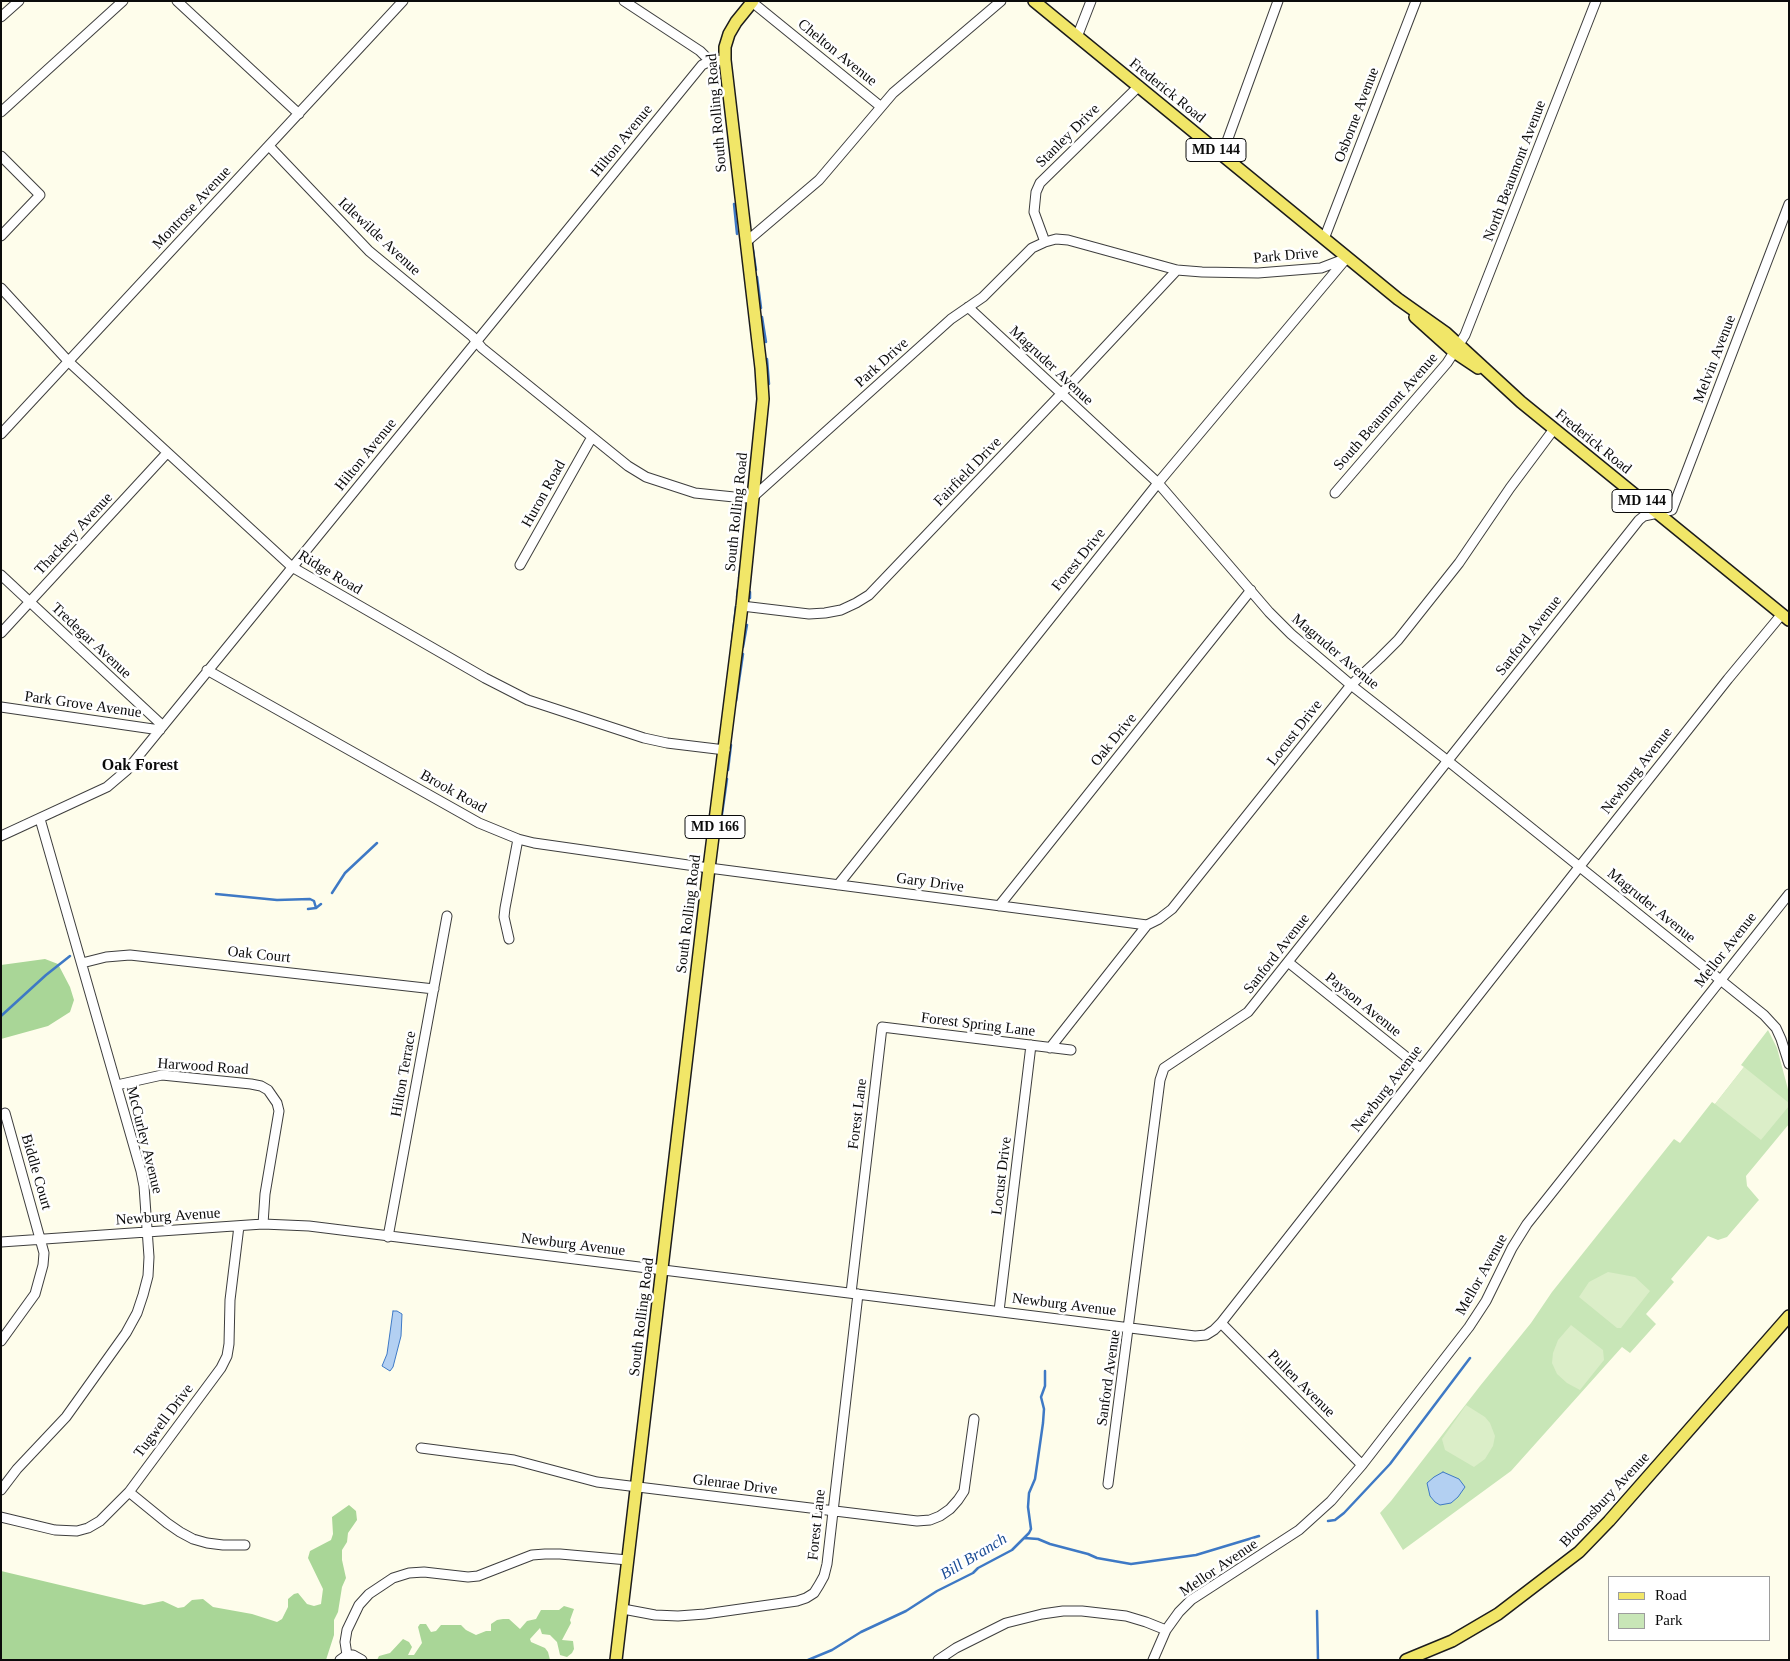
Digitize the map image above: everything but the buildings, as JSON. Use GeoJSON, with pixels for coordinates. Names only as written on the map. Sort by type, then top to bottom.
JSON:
{"type":"FeatureCollection","features":[{"type":"Feature","properties":{"kind":"main road","name":"Frederick Road"},"geometry":{"type":"LineString","coordinates":[[1034,1],[1347,258],[1398,299],[1435,324],[1457,348],[1785,617]]}},
{"type":"Feature","properties":{"kind":"main road","name":"South Rolling Road"},"geometry":{"type":"LineString","coordinates":[[616,1660],[709,868],[742,606],[761,419],[762,382],[724,60],[729,34],[736,22],[753,2]]}},
{"type":"Feature","properties":{"kind":"main road","name":"Bloomsbury Avenue"},"geometry":{"type":"LineString","coordinates":[[1406,1660],[1424,1657],[1498,1614],[1579,1552],[1609,1521],[1789,1316]]}},
{"type":"Feature","properties":{"kind":"street"},"geometry":{"type":"LineString","coordinates":[[1,17],[20,1]]}},
{"type":"Feature","properties":{"kind":"street"},"geometry":{"type":"LineString","coordinates":[[1,112],[123,1]]}},
{"type":"Feature","properties":{"kind":"street"},"geometry":{"type":"LineString","coordinates":[[176,1],[299,114]]}},
{"type":"Feature","properties":{"kind":"street","name":"Montrose Avenue"},"geometry":{"type":"LineString","coordinates":[[1,434],[403,1]]}},
{"type":"Feature","properties":{"kind":"street"},"geometry":{"type":"LineString","coordinates":[[624,1],[700,51],[710,61],[724,60]]}},
{"type":"Feature","properties":{"kind":"street"},"geometry":{"type":"LineString","coordinates":[[746,242],[819,180],[880,106],[1001,1]]}},
{"type":"Feature","properties":{"kind":"street"},"geometry":{"type":"LineString","coordinates":[[1077,37],[1091,1]]}},
{"type":"Feature","properties":{"kind":"street"},"geometry":{"type":"LineString","coordinates":[[1222,155],[1278,1]]}},
{"type":"Feature","properties":{"kind":"street","name":"Osborne Avenue"},"geometry":{"type":"LineString","coordinates":[[1324,239],[1416,1]]}},
{"type":"Feature","properties":{"kind":"street","name":"North Beaumont Avenue"},"geometry":{"type":"LineString","coordinates":[[1457,348],[1465,335],[1484,288],[1596,1]]}},
{"type":"Feature","properties":{"kind":"street","name":"Chelton Avenue"},"geometry":{"type":"LineString","coordinates":[[753,2],[880,106]]}},
{"type":"Feature","properties":{"kind":"street","name":"Hilton Avenue"},"geometry":{"type":"LineString","coordinates":[[1,836],[91,795],[117,781],[702,66],[710,61]]}},
{"type":"Feature","properties":{"kind":"street","name":"Stanley Drive"},"geometry":{"type":"LineString","coordinates":[[1044,242],[1034,212],[1036,192],[1040,183],[1138,86]]}},
{"type":"Feature","properties":{"kind":"street","name":"Idlewilde Avenue"},"geometry":{"type":"LineString","coordinates":[[269,146],[369,251],[477,342]]}},
{"type":"Feature","properties":{"kind":"street"},"geometry":{"type":"LineString","coordinates":[[1,156],[40,195],[1,236]]}},
{"type":"Feature","properties":{"kind":"street","name":"Melvin Avenue"},"geometry":{"type":"LineString","coordinates":[[1658,514],[1672,510],[1789,204]]}},
{"type":"Feature","properties":{"kind":"street","name":"Park Drive"},"geometry":{"type":"LineString","coordinates":[[754,497],[951,319],[983,296],[1032,248],[1044,242],[1056,240],[1083,243],[1177,270],[1230,274],[1321,268],[1347,258]]}},
{"type":"Feature","properties":{"kind":"street","name":"Forest Drive"},"geometry":{"type":"LineString","coordinates":[[838,885],[1158,483],[1347,258]]}},
{"type":"Feature","properties":{"kind":"street","name":"Fairfield Drive"},"geometry":{"type":"LineString","coordinates":[[742,606],[817,614],[841,610],[869,595],[1177,270]]}},
{"type":"Feature","properties":{"kind":"street","name":"Ridge Road"},"geometry":{"type":"LineString","coordinates":[[1,288],[69,362],[292,567],[485,678],[528,700],[644,738],[667,743],[725,750]]}},
{"type":"Feature","properties":{"kind":"street","name":"Magruder Avenue"},"geometry":{"type":"LineString","coordinates":[[968,307],[1158,483],[1269,612],[1291,634],[1351,685],[1580,866],[1771,1022],[1781,1038],[1789,1064]]}},
{"type":"Feature","properties":{"kind":"street"},"geometry":{"type":"LineString","coordinates":[[477,342],[628,466],[646,477],[696,493],[744,498],[754,497]]}},
{"type":"Feature","properties":{"kind":"street","name":"South Beaumont Avenue"},"geometry":{"type":"LineString","coordinates":[[1335,493],[1457,348]]}},
{"type":"Feature","properties":{"kind":"street","name":"Locust Drive"},"geometry":{"type":"LineString","coordinates":[[1050,1048],[1147,925],[1159,919],[1172,908],[1351,685],[1398,640],[1440,588],[1554,429]]}},
{"type":"Feature","properties":{"kind":"street","name":"Huron Road"},"geometry":{"type":"LineString","coordinates":[[520,565],[592,437]]}},
{"type":"Feature","properties":{"kind":"street","name":"Thackery Avenue"},"geometry":{"type":"LineString","coordinates":[[1,633],[167,453]]}},
{"type":"Feature","properties":{"kind":"street","name":"Sanford Avenue"},"geometry":{"type":"LineString","coordinates":[[1108,1484],[1162,1073],[1169,1064],[1248,1012],[1639,520],[1644,516],[1658,514]]}},
{"type":"Feature","properties":{"kind":"street","name":"Tredegar Avenue"},"geometry":{"type":"LineString","coordinates":[[1,575],[161,728]]}},
{"type":"Feature","properties":{"kind":"street","name":"Oak Drive"},"geometry":{"type":"LineString","coordinates":[[999,906],[1251,590]]}},
{"type":"Feature","properties":{"kind":"street","name":"Newburg Avenue"},"geometry":{"type":"LineString","coordinates":[[1,1242],[263,1224],[309,1226],[1196,1336],[1206,1335],[1221,1323],[1728,679],[1785,617]]}},
{"type":"Feature","properties":{"kind":"street","name":"Brook Road"},"geometry":{"type":"LineString","coordinates":[[207,670],[479,822],[518,839],[534,843],[709,868]]}},
{"type":"Feature","properties":{"kind":"street","name":"Park Grove Avenue"},"geometry":{"type":"LineString","coordinates":[[1,707],[161,728]]}},
{"type":"Feature","properties":{"kind":"street","name":"McCurley Avenue"},"geometry":{"type":"LineString","coordinates":[[1,1490],[17,1469],[66,1417],[116,1347],[133,1319],[143,1296],[150,1257],[144,1186],[117,1085],[40,819]]}},
{"type":"Feature","properties":{"kind":"street"},"geometry":{"type":"LineString","coordinates":[[509,938],[506,928],[505,908],[518,839]]}},
{"type":"Feature","properties":{"kind":"street","name":"Gary Drive"},"geometry":{"type":"LineString","coordinates":[[709,868],[1147,925]]}},
{"type":"Feature","properties":{"kind":"street","name":"Mellor Avenue"},"geometry":{"type":"LineString","coordinates":[[1153,1660],[1166,1630],[1179,1612],[1191,1600],[1299,1530],[1331,1501],[1362,1465],[1469,1327],[1486,1301],[1512,1248],[1531,1219],[1789,894]]}},
{"type":"Feature","properties":{"kind":"street","name":"Hilton Terrace"},"geometry":{"type":"LineString","coordinates":[[388,1236],[447,916]]}},
{"type":"Feature","properties":{"kind":"street","name":"Oak Court"},"geometry":{"type":"LineString","coordinates":[[82,963],[130,954],[434,989]]}},
{"type":"Feature","properties":{"kind":"street","name":"Payson Avenue"},"geometry":{"type":"LineString","coordinates":[[1288,962],[1420,1068]]}},
{"type":"Feature","properties":{"kind":"street","name":"Forest Spring Lane"},"geometry":{"type":"LineString","coordinates":[[882,1027],[1071,1050]]}},
{"type":"Feature","properties":{"kind":"street","name":"Forest Lane"},"geometry":{"type":"LineString","coordinates":[[623,1609],[655,1615],[687,1616],[797,1601],[806,1598],[814,1592],[824,1576],[827,1564],[882,1027]]}},
{"type":"Feature","properties":{"kind":"street","name":"Locust Drive"},"geometry":{"type":"LineString","coordinates":[[999,1311],[1031,1045]]}},
{"type":"Feature","properties":{"kind":"street","name":"Harwood Road"},"geometry":{"type":"LineString","coordinates":[[117,1085],[162,1075],[251,1084],[268,1090],[277,1103],[279,1111],[265,1194],[263,1224]]}},
{"type":"Feature","properties":{"kind":"street","name":"Biddle Court"},"geometry":{"type":"LineString","coordinates":[[1,1341],[35,1294],[43,1265],[44,1253],[5,1113]]}},
{"type":"Feature","properties":{"kind":"street","name":"Tugwell Drive"},"geometry":{"type":"LineString","coordinates":[[1,1517],[55,1530],[76,1531],[88,1528],[100,1521],[129,1492],[221,1368],[227,1356],[230,1300],[239,1226]]}},
{"type":"Feature","properties":{"kind":"street","name":"Pullen Avenue"},"geometry":{"type":"LineString","coordinates":[[1221,1323],[1362,1465]]}},
{"type":"Feature","properties":{"kind":"street","name":"Glenrae Drive"},"geometry":{"type":"LineString","coordinates":[[421,1448],[514,1460],[597,1482],[917,1521],[930,1520],[940,1516],[954,1505],[964,1491],[974,1419]]}},
{"type":"Feature","properties":{"kind":"street"},"geometry":{"type":"LineString","coordinates":[[129,1492],[167,1523],[193,1539],[207,1543],[245,1545]]}},
{"type":"Feature","properties":{"kind":"street"},"geometry":{"type":"LineString","coordinates":[[362,1660],[353,1655],[343,1658],[347,1630],[358,1605],[375,1589],[393,1578],[409,1573],[424,1572],[468,1577],[478,1576],[532,1555],[560,1554],[628,1560]]}},
{"type":"Feature","properties":{"kind":"street"},"geometry":{"type":"LineString","coordinates":[[938,1660],[956,1648],[1006,1623],[1049,1613],[1082,1611],[1126,1616],[1166,1630]]}},
{"type":"Feature","properties":{"kind":"green space"},"geometry":{"type":"Polygon","coordinates":[[[45,959],[58,964],[70,987],[74,1000],[70,1012],[48,1026],[1,1039],[1,965],[45,959]]]}},
{"type":"Feature","properties":{"kind":"green space"},"geometry":{"type":"Polygon","coordinates":[[[1768,1030],[1777,1048],[1789,1093],[1789,1124],[1746,1176],[1747,1186],[1759,1200],[1727,1237],[1718,1240],[1708,1236],[1671,1279],[1674,1282],[1646,1314],[1656,1324],[1630,1353],[1622,1347],[1511,1471],[1403,1550],[1380,1513],[1674,1139],[1680,1143],[1712,1102],[1715,1104],[1744,1067],[1741,1065],[1768,1030]]]}},
{"type":"Feature","properties":{"kind":"green space"},"geometry":{"type":"Polygon","coordinates":[[[1744,1067],[1789,1103],[1789,1106],[1761,1140],[1715,1104],[1744,1067]]]}},
{"type":"Feature","properties":{"kind":"green space"},"geometry":{"type":"Polygon","coordinates":[[[1608,1272],[1635,1277],[1650,1291],[1621,1328],[1617,1328],[1579,1297],[1589,1282],[1608,1272]]]}},
{"type":"Feature","properties":{"kind":"green space"},"geometry":{"type":"Polygon","coordinates":[[[1571,1325],[1603,1350],[1604,1360],[1580,1390],[1567,1383],[1557,1374],[1552,1363],[1553,1353],[1558,1340],[1571,1325]]]}},
{"type":"Feature","properties":{"kind":"green space"},"geometry":{"type":"Polygon","coordinates":[[[1466,1405],[1485,1417],[1490,1423],[1495,1436],[1493,1446],[1485,1459],[1474,1467],[1445,1450],[1442,1439],[1466,1405]]]}},
{"type":"Feature","properties":{"kind":"green space"},"geometry":{"type":"Polygon","coordinates":[[[349,1505],[356,1511],[357,1520],[348,1533],[347,1542],[342,1550],[346,1578],[342,1587],[338,1612],[334,1620],[334,1635],[326,1660],[1,1660],[1,1571],[144,1605],[163,1601],[178,1608],[184,1607],[192,1600],[203,1599],[213,1607],[252,1614],[277,1622],[282,1619],[288,1607],[288,1599],[294,1594],[298,1593],[307,1604],[314,1606],[321,1604],[323,1589],[308,1558],[310,1551],[331,1540],[333,1534],[332,1517],[349,1505]]]}},
{"type":"Feature","properties":{"kind":"green space"},"geometry":{"type":"Polygon","coordinates":[[[564,1606],[574,1609],[570,1620],[571,1623],[562,1640],[573,1641],[574,1649],[567,1657],[560,1655],[557,1642],[550,1635],[542,1634],[540,1628],[530,1639],[531,1642],[545,1648],[550,1660],[377,1660],[379,1656],[390,1653],[403,1639],[409,1642],[412,1647],[408,1655],[414,1655],[422,1643],[418,1627],[420,1624],[426,1624],[431,1632],[436,1631],[441,1625],[461,1625],[476,1635],[491,1631],[491,1624],[503,1619],[509,1619],[520,1629],[527,1621],[536,1619],[541,1610],[559,1610],[564,1606]]]}},
{"type":"Feature","properties":{"kind":"water"},"geometry":{"type":"Polygon","coordinates":[[[393,1311],[402,1314],[401,1336],[393,1367],[390,1371],[382,1366],[387,1354],[393,1311]]]}},
{"type":"Feature","properties":{"kind":"water"},"geometry":{"type":"Polygon","coordinates":[[[1443,1472],[1459,1479],[1465,1487],[1451,1503],[1440,1505],[1430,1496],[1427,1483],[1443,1472]]]}},
{"type":"Feature","properties":{"kind":"waterway"},"geometry":{"type":"LineString","coordinates":[[734,204],[737,234]]}},
{"type":"Feature","properties":{"kind":"waterway"},"geometry":{"type":"LineString","coordinates":[[753,250],[756,270]]}},
{"type":"Feature","properties":{"kind":"waterway"},"geometry":{"type":"LineString","coordinates":[[757,277],[761,308]]}},
{"type":"Feature","properties":{"kind":"waterway"},"geometry":{"type":"LineString","coordinates":[[762,317],[766,342]]}},
{"type":"Feature","properties":{"kind":"waterway"},"geometry":{"type":"LineString","coordinates":[[767,359],[769,384]]}},
{"type":"Feature","properties":{"kind":"waterway"},"geometry":{"type":"LineString","coordinates":[[739,578],[740,571]]}},
{"type":"Feature","properties":{"kind":"waterway"},"geometry":{"type":"LineString","coordinates":[[737,597],[738,589]]}},
{"type":"Feature","properties":{"kind":"waterway"},"geometry":{"type":"LineString","coordinates":[[750,592],[750,598]]}},
{"type":"Feature","properties":{"kind":"waterway"},"geometry":{"type":"LineString","coordinates":[[732,642],[736,606]]}},
{"type":"Feature","properties":{"kind":"waterway"},"geometry":{"type":"LineString","coordinates":[[743,647],[747,625]]}},
{"type":"Feature","properties":{"kind":"waterway"},"geometry":{"type":"LineString","coordinates":[[736,701],[743,654]]}},
{"type":"Feature","properties":{"kind":"waterway"},"geometry":{"type":"LineString","coordinates":[[728,770],[731,745]]}},
{"type":"Feature","properties":{"kind":"waterway"},"geometry":{"type":"LineString","coordinates":[[720,828],[727,779]]}},
{"type":"Feature","properties":{"kind":"waterway"},"geometry":{"type":"LineString","coordinates":[[332,893],[345,873],[377,843]]}},
{"type":"Feature","properties":{"kind":"waterway"},"geometry":{"type":"LineString","coordinates":[[216,894],[277,900],[310,899],[314,901],[316,908]]}},
{"type":"Feature","properties":{"kind":"waterway"},"geometry":{"type":"LineString","coordinates":[[308,909],[316,908],[321,904]]}},
{"type":"Feature","properties":{"kind":"waterway"},"geometry":{"type":"LineString","coordinates":[[1,1016],[70,956]]}},
{"type":"Feature","properties":{"kind":"waterway"},"geometry":{"type":"LineString","coordinates":[[1328,1521],[1335,1520],[1344,1513],[1390,1464],[1470,1358]]}},
{"type":"Feature","properties":{"kind":"waterway","name":"Bill Branch"},"geometry":{"type":"LineString","coordinates":[[808,1660],[832,1650],[861,1632],[906,1611],[937,1591],[973,1573],[978,1568],[1012,1550],[1029,1533],[1031,1529],[1028,1507],[1029,1493],[1035,1479],[1043,1423],[1044,1409],[1041,1397],[1045,1386],[1045,1371]]}},
{"type":"Feature","properties":{"kind":"waterway"},"geometry":{"type":"LineString","coordinates":[[1024,1538],[1038,1539],[1097,1558],[1131,1564],[1196,1555],[1259,1536]]}},
{"type":"Feature","properties":{"kind":"waterway"},"geometry":{"type":"LineString","coordinates":[[1317,1611],[1318,1660]]}},
{"type":"Feature","properties":{"kind":"district","name":"Oak Forest"},"geometry":{"type":"Point","coordinates":[140,766]}}]}
